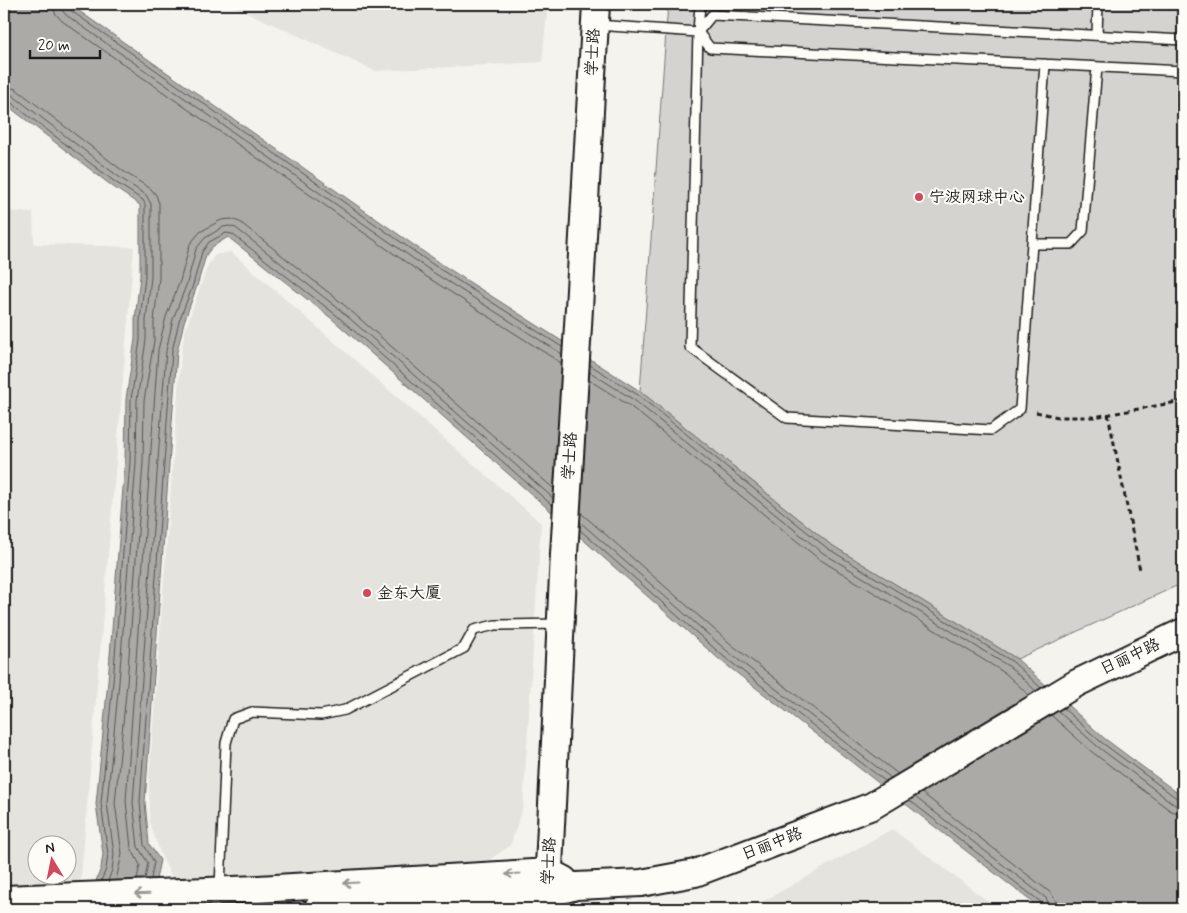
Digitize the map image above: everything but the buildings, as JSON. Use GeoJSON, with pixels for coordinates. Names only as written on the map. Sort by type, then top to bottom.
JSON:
{"type":"FeatureCollection","features":[{"type":"Feature","properties":{"kind":"main road","name":"学士路"},"geometry":{"type":"LineString","coordinates":[[548,892],[560,624],[595,14]]}},
{"type":"Feature","properties":{"kind":"main road","name":"日丽中路"},"geometry":{"type":"LineString","coordinates":[[317,909],[548,892],[576,886],[641,883],[696,874],[872,806],[1077,683],[1183,632]]}},
{"type":"Feature","properties":{"kind":"main road"},"geometry":{"type":"LineString","coordinates":[[4,899],[220,890],[548,892]]}},
{"type":"Feature","properties":{"kind":"lane"},"geometry":{"type":"LineString","coordinates":[[700,4],[690,347],[787,418],[991,430],[1020,409],[1045,64]]}},
{"type":"Feature","properties":{"kind":"lane"},"geometry":{"type":"LineString","coordinates":[[1097,35],[1098,4]]}},
{"type":"Feature","properties":{"kind":"lane"},"geometry":{"type":"LineString","coordinates":[[595,14],[698,32],[710,48],[1183,71]]}},
{"type":"Feature","properties":{"kind":"lane"},"geometry":{"type":"LineString","coordinates":[[698,32],[712,15],[1183,40]]}},
{"type":"Feature","properties":{"kind":"lane"},"geometry":{"type":"LineString","coordinates":[[1032,244],[1071,244],[1083,230],[1097,67]]}},
{"type":"Feature","properties":{"kind":"lane"},"geometry":{"type":"LineString","coordinates":[[220,890],[226,743],[233,719],[252,712],[321,716],[346,710],[464,648],[474,630],[495,625],[560,624]]}},
{"type":"Feature","properties":{"kind":"path"},"geometry":{"type":"LineString","coordinates":[[1020,409],[1058,417],[1094,416],[1183,402]]}},
{"type":"Feature","properties":{"kind":"path"},"geometry":{"type":"LineString","coordinates":[[1108,414],[1140,570]]}},
{"type":"Feature","properties":{"kind":"shaded area"},"geometry":{"type":"Polygon","coordinates":[[[229,4],[548,4],[542,62],[375,71],[229,4]]]}},
{"type":"Feature","properties":{"kind":"shaded area","name":"宁波网球中心"},"geometry":{"type":"Polygon","coordinates":[[[668,4],[1183,4],[1183,583],[1017,659],[830,544],[640,391],[668,4]]]}},
{"type":"Feature","properties":{"kind":"shaded area"},"geometry":{"type":"Polygon","coordinates":[[[4,211],[33,213],[34,244],[134,247],[80,889],[4,890],[4,211]]]}},
{"type":"Feature","properties":{"kind":"shaded area"},"geometry":{"type":"Polygon","coordinates":[[[231,252],[541,523],[523,807],[510,846],[480,866],[173,880],[160,853],[150,822],[149,779],[181,354],[185,331],[207,267],[215,255],[231,252]]]}},
{"type":"Feature","properties":{"kind":"shaded area"},"geometry":{"type":"Polygon","coordinates":[[[892,829],[998,909],[712,909],[762,902],[892,829]]]}},
{"type":"Feature","properties":{"kind":"water"},"geometry":{"type":"Polygon","coordinates":[[[4,4],[69,4],[438,262],[640,391],[830,544],[1017,659],[1104,738],[1183,797],[1183,909],[1041,909],[720,660],[331,318],[228,237],[212,247],[206,255],[184,322],[177,352],[145,802],[149,844],[160,860],[150,909],[85,909],[101,868],[103,854],[96,804],[108,681],[125,462],[126,399],[135,339],[135,320],[140,276],[140,205],[112,186],[4,103],[4,4]]]}},
{"type":"Feature","properties":{"kind":"place","name":"宁波网球中心"},"geometry":{"type":"Point","coordinates":[919,197]}},
{"type":"Feature","properties":{"kind":"place","name":"金东大厦"},"geometry":{"type":"Point","coordinates":[367,593]}}]}
